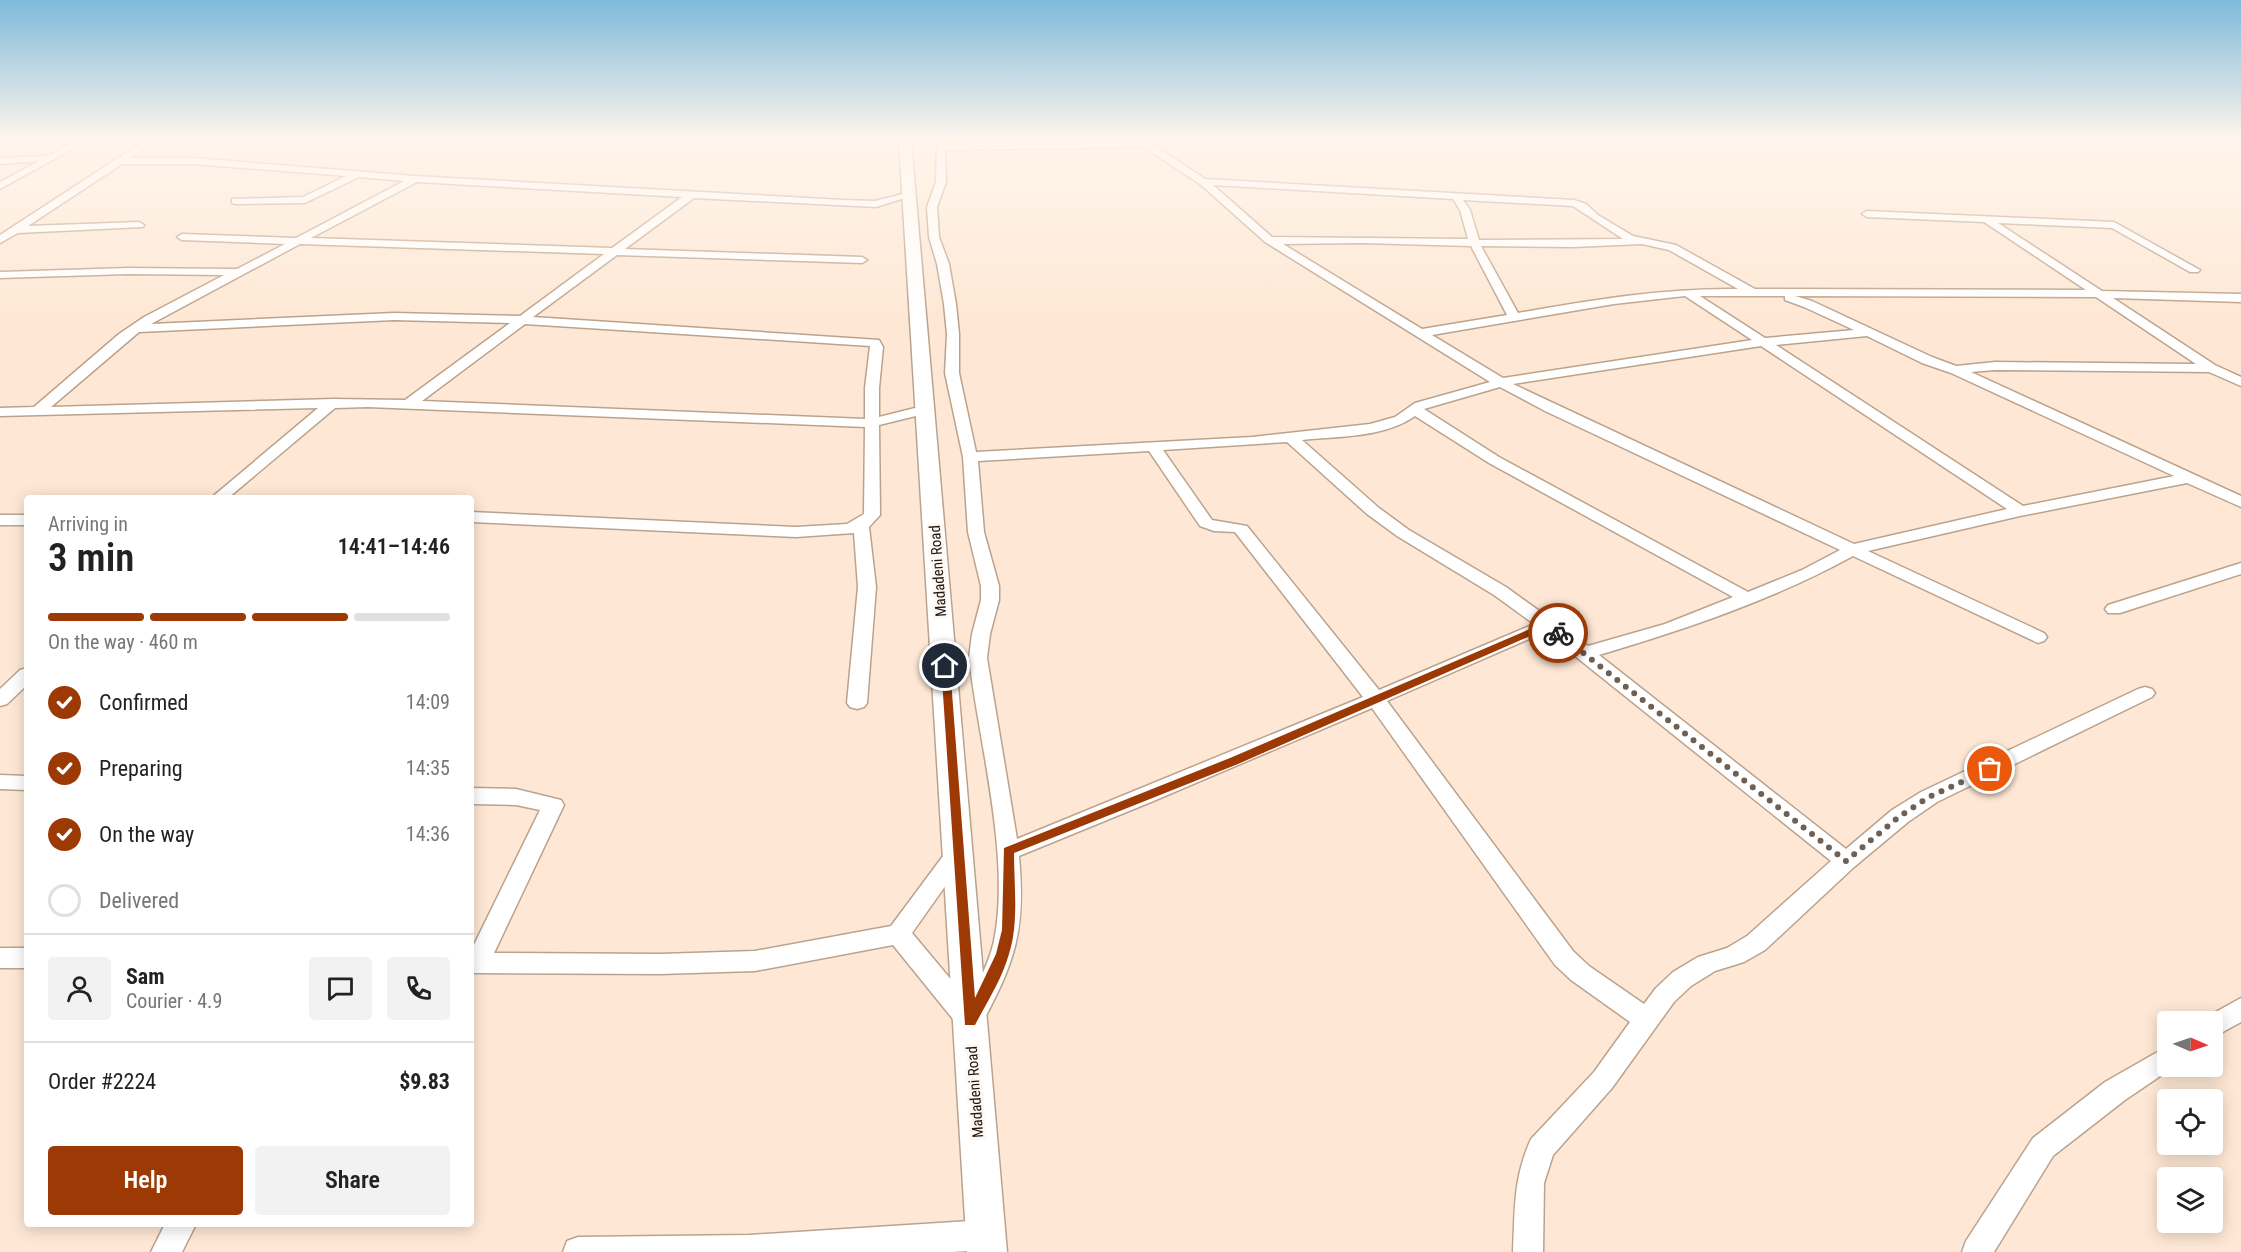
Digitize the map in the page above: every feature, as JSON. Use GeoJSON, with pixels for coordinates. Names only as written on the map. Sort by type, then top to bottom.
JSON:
{"type":"FeatureCollection","features":[{"type":"Feature","properties":{"kind":"street"},"geometry":{"type":"LineString","coordinates":[[0,240],[62,199]]}},
{"type":"Feature","properties":{"kind":"street"},"geometry":{"type":"LineString","coordinates":[[235,201],[287,202],[306,199]]}},
{"type":"Feature","properties":{"kind":"street"},"geometry":{"type":"LineString","coordinates":[[38,411],[136,328],[376,199]]}},
{"type":"Feature","properties":{"kind":"street"},"geometry":{"type":"LineString","coordinates":[[409,404],[685,199]]}},
{"type":"Feature","properties":{"kind":"street"},"geometry":{"type":"LineString","coordinates":[[778,199],[868,204],[892,199]]}},
{"type":"Feature","properties":{"kind":"street","name":"Madadeni Road"},"geometry":{"type":"LineString","coordinates":[[921,199],[927,410],[987,1243]]}},
{"type":"Feature","properties":{"kind":"street"},"geometry":{"type":"LineString","coordinates":[[898,934],[970,1021],[995,975],[1003,954],[1008,930],[1008,851],[1005,819],[978,657],[981,634],[990,600],[990,586],[976,532],[970,457],[954,390],[950,304],[943,264],[934,237],[932,207],[927,199]]}},
{"type":"Feature","properties":{"kind":"street"},"geometry":{"type":"LineString","coordinates":[[1224,199],[1237,215],[1269,240],[1500,382],[1550,408],[2038,637]]}},
{"type":"Feature","properties":{"kind":"street"},"geometry":{"type":"LineString","coordinates":[[1458,199],[1465,210],[1475,244],[1509,310],[1515,316]]}},
{"type":"Feature","properties":{"kind":"street"},"geometry":{"type":"LineString","coordinates":[[1509,199],[1579,204],[1626,237],[1672,248],[1754,293]]}},
{"type":"Feature","properties":{"kind":"street"},"geometry":{"type":"LineString","coordinates":[[1867,214],[2114,225],[2194,270]]}},
{"type":"Feature","properties":{"kind":"street"},"geometry":{"type":"LineString","coordinates":[[1986,220],[2211,368],[2241,382]]}},
{"type":"Feature","properties":{"kind":"street"},"geometry":{"type":"LineString","coordinates":[[15,230],[139,225]]}},
{"type":"Feature","properties":{"kind":"street"},"geometry":{"type":"LineString","coordinates":[[182,237],[862,260]]}},
{"type":"Feature","properties":{"kind":"street"},"geometry":{"type":"LineString","coordinates":[[1269,240],[1292,243],[1333,239],[1570,246],[1641,242]]}},
{"type":"Feature","properties":{"kind":"street"},"geometry":{"type":"LineString","coordinates":[[0,275],[128,271],[240,272]]}},
{"type":"Feature","properties":{"kind":"street"},"geometry":{"type":"LineString","coordinates":[[1420,333],[1654,294],[1687,292],[2097,294],[2241,298]]}},
{"type":"Feature","properties":{"kind":"street"},"geometry":{"type":"LineString","coordinates":[[1687,292],[2020,511]]}},
{"type":"Feature","properties":{"kind":"street"},"geometry":{"type":"LineString","coordinates":[[1778,293],[1808,304],[1927,360],[1956,370],[2241,502]]}},
{"type":"Feature","properties":{"kind":"street"},"geometry":{"type":"LineString","coordinates":[[136,328],[392,316],[521,320],[875,343],[877,347],[872,388],[872,515],[861,526],[796,532],[474,517]]}},
{"type":"Feature","properties":{"kind":"street"},"geometry":{"type":"LineString","coordinates":[[970,457],[1290,437],[1392,424],[1414,410],[1500,382],[1763,342],[1866,333]]}},
{"type":"Feature","properties":{"kind":"street"},"geometry":{"type":"LineString","coordinates":[[1956,370],[1995,366],[2241,368]]}},
{"type":"Feature","properties":{"kind":"street"},"geometry":{"type":"LineString","coordinates":[[0,412],[333,403],[409,404],[577,413],[873,423],[927,410]]}},
{"type":"Feature","properties":{"kind":"street"},"geometry":{"type":"LineString","coordinates":[[223,495],[333,403]]}},
{"type":"Feature","properties":{"kind":"street"},"geometry":{"type":"LineString","coordinates":[[1414,410],[1494,460],[1747,598]]}},
{"type":"Feature","properties":{"kind":"street"},"geometry":{"type":"LineString","coordinates":[[1290,437],[1373,511],[1403,533],[1500,591],[1585,653],[1846,861]]}},
{"type":"Feature","properties":{"kind":"street"},"geometry":{"type":"LineString","coordinates":[[1153,447],[1206,523],[1213,527],[1233,525],[1241,529],[1375,699],[1564,958],[1647,1020]]}},
{"type":"Feature","properties":{"kind":"street"},"geometry":{"type":"LineString","coordinates":[[1585,653],[1671,628],[1808,574],[1854,549],[2020,511],[2189,478]]}},
{"type":"Feature","properties":{"kind":"street"},"geometry":{"type":"LineString","coordinates":[[2217,490],[2241,489]]}},
{"type":"Feature","properties":{"kind":"street"},"geometry":{"type":"LineString","coordinates":[[1,521],[24,520]]}},
{"type":"Feature","properties":{"kind":"street"},"geometry":{"type":"LineString","coordinates":[[857,703],[867,587],[861,526]]}},
{"type":"Feature","properties":{"kind":"street"},"geometry":{"type":"LineString","coordinates":[[2114,609],[2241,568]]}},
{"type":"Feature","properties":{"kind":"street"},"geometry":{"type":"LineString","coordinates":[[1008,851],[1152,795],[1547,625]]}},
{"type":"Feature","properties":{"kind":"street"},"geometry":{"type":"LineString","coordinates":[[0,700],[24,677]]}},
{"type":"Feature","properties":{"kind":"street"},"geometry":{"type":"LineString","coordinates":[[1528,1252],[1530,1183],[1541,1148],[1603,1080],[1665,995],[1682,979],[1707,964],[1735,955],[1756,943],[1846,861],[1900,816],[1929,797],[2145,693]]}},
{"type":"Feature","properties":{"kind":"street"},"geometry":{"type":"LineString","coordinates":[[0,782],[24,783]]}},
{"type":"Feature","properties":{"kind":"street"},"geometry":{"type":"LineString","coordinates":[[474,796],[516,797],[553,805],[474,964],[660,964],[755,961],[898,934],[958,853]]}},
{"type":"Feature","properties":{"kind":"street"},"geometry":{"type":"LineString","coordinates":[[0,958],[24,958]]}},
{"type":"Feature","properties":{"kind":"street"},"geometry":{"type":"LineString","coordinates":[[2223,1020],[2241,1009]]}},
{"type":"Feature","properties":{"kind":"street"},"geometry":{"type":"LineString","coordinates":[[1977,1252],[2043,1147],[2115,1091],[2157,1064]]}},
{"type":"Feature","properties":{"kind":"street"},"geometry":{"type":"LineString","coordinates":[[166,1252],[179,1227]]}},
{"type":"Feature","properties":{"kind":"street"},"geometry":{"type":"LineString","coordinates":[[578,1252],[987,1243]]}},
{"type":"Feature","properties":{"kind":"way so far"},"geometry":{"type":"LineString","coordinates":[[1558,633],[1846,861],[1900,816],[1929,797],[1990,769]]}},
{"type":"Feature","properties":{"kind":"route"},"geometry":{"type":"LineString","coordinates":[[945,666],[970,1021],[995,975],[1003,954],[1008,930],[1008,851],[1275,744],[1547,625],[1558,633]]}}]}
